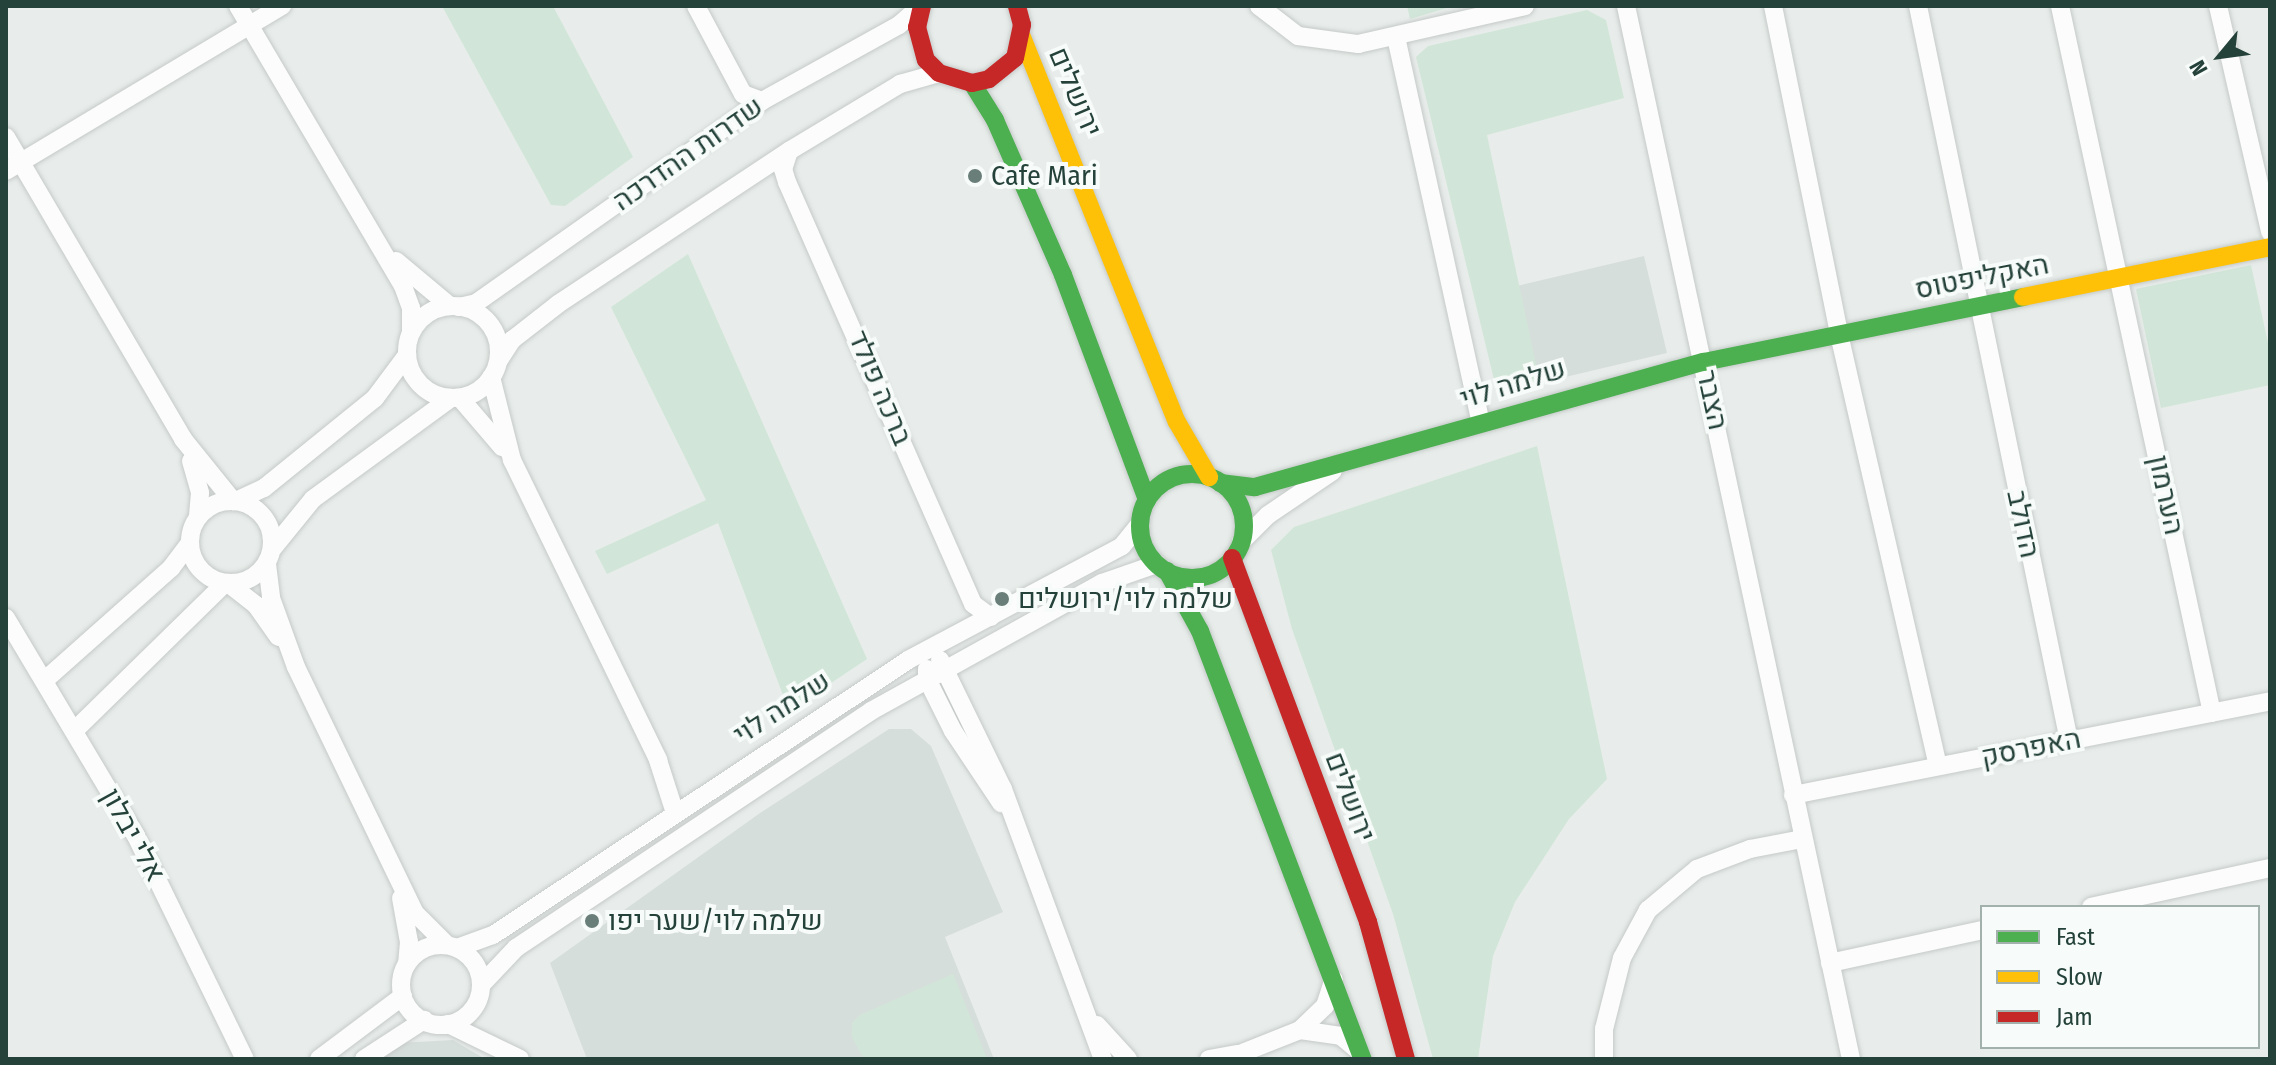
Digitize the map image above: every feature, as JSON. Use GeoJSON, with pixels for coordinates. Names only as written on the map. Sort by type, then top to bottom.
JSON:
{"type":"FeatureCollection","features":[{"type":"Feature","properties":{"kind":"street"},"geometry":{"type":"LineString","coordinates":[[198,517],[211,506],[234,501],[264,488],[375,398],[407,355],[411,333],[411,308],[378,241],[238,6]]}},
{"type":"Feature","properties":{"kind":"street"},"geometry":{"type":"LineString","coordinates":[[13,166],[282,6]]}},
{"type":"Feature","properties":{"kind":"street"},"geometry":{"type":"LineString","coordinates":[[696,6],[743,94],[762,101]]}},
{"type":"Feature","properties":{"kind":"street"},"geometry":{"type":"LineString","coordinates":[[922,6],[919,44],[939,73],[972,83],[1003,71],[1022,37]]}},
{"type":"Feature","properties":{"kind":"street","name":"שדרות ההדרכה"},"geometry":{"type":"LineString","coordinates":[[454,307],[476,303],[762,101],[899,25],[922,6]]}},
{"type":"Feature","properties":{"kind":"street","name":"ירושלים"},"geometry":{"type":"LineString","coordinates":[[1017,6],[1022,37],[1177,422],[1215,480]]}},
{"type":"Feature","properties":{"kind":"street"},"geometry":{"type":"LineString","coordinates":[[1259,6],[1282,27],[1318,42],[1358,44],[1525,6]]}},
{"type":"Feature","properties":{"kind":"street","name":"הצבר"},"geometry":{"type":"LineString","coordinates":[[1626,6],[1851,1059]]}},
{"type":"Feature","properties":{"kind":"street"},"geometry":{"type":"LineString","coordinates":[[1773,6],[1839,334],[1938,766]]}},
{"type":"Feature","properties":{"kind":"street","name":"הדולב"},"geometry":{"type":"LineString","coordinates":[[1918,6],[1976,307],[2069,741]]}},
{"type":"Feature","properties":{"kind":"street","name":"הערמון"},"geometry":{"type":"LineString","coordinates":[[2060,6],[2212,713]]}},
{"type":"Feature","properties":{"kind":"street"},"geometry":{"type":"LineString","coordinates":[[2218,6],[2270,232]]}},
{"type":"Feature","properties":{"kind":"street"},"geometry":{"type":"LineString","coordinates":[[1396,37],[1481,423]]}},
{"type":"Feature","properties":{"kind":"street","name":"שדרות ההדרכה"},"geometry":{"type":"LineString","coordinates":[[495,369],[512,340],[558,304],[789,151],[900,84],[939,73]]}},
{"type":"Feature","properties":{"kind":"street"},"geometry":{"type":"LineString","coordinates":[[972,83],[995,120],[1063,275],[1147,500]]}},
{"type":"Feature","properties":{"kind":"street"},"geometry":{"type":"LineString","coordinates":[[6,137],[13,166],[183,439],[234,501],[263,516],[270,556],[271,598],[296,667],[394,872],[424,925],[472,959],[481,985],[475,1006],[448,1024]]}},
{"type":"Feature","properties":{"kind":"street","name":"ברכה פולד"},"geometry":{"type":"LineString","coordinates":[[789,151],[783,169],[787,182],[973,604],[991,617]]}},
{"type":"Feature","properties":{"kind":"street"},"geometry":{"type":"LineString","coordinates":[[378,241],[407,274],[454,307],[489,323],[512,460],[658,760],[675,813]]}},
{"type":"Feature","properties":{"kind":"street","name":"האקליפטוס"},"geometry":{"type":"LineString","coordinates":[[1704,362],[2270,247]]}},
{"type":"Feature","properties":{"kind":"street"},"geometry":{"type":"LineString","coordinates":[[411,333],[424,316],[454,307]]}},
{"type":"Feature","properties":{"kind":"street"},"geometry":{"type":"LineString","coordinates":[[407,355],[418,382],[455,398],[512,460]]}},
{"type":"Feature","properties":{"kind":"street","name":"שלמה לוי"},"geometry":{"type":"LineString","coordinates":[[1215,480],[1255,487],[1340,466],[1481,423],[1704,362]]}},
{"type":"Feature","properties":{"kind":"street"},"geometry":{"type":"LineString","coordinates":[[75,730],[227,584],[246,581],[270,556],[313,499],[455,398],[477,392],[495,369]]}},
{"type":"Feature","properties":{"kind":"street"},"geometry":{"type":"LineString","coordinates":[[45,680],[171,568],[190,543],[198,517],[200,493],[183,439]]}},
{"type":"Feature","properties":{"kind":"street","name":"שלמה לוי"},"geometry":{"type":"LineString","coordinates":[[1236,550],[1268,515],[1340,466]]}},
{"type":"Feature","properties":{"kind":"street"},"geometry":{"type":"LineString","coordinates":[[1162,568],[1200,577],[1236,550],[1241,510],[1215,480],[1181,475],[1156,489],[1147,500],[1140,524],[1143,545],[1162,568],[1200,631],[1363,1057]]}},
{"type":"Feature","properties":{"kind":"street","name":"שלמה לוי"},"geometry":{"type":"LineString","coordinates":[[452,947],[493,935],[929,649],[1122,546],[1140,524]]}},
{"type":"Feature","properties":{"kind":"street"},"geometry":{"type":"LineString","coordinates":[[190,543],[199,569],[256,605],[296,667]]}},
{"type":"Feature","properties":{"kind":"street","name":"ירושלים"},"geometry":{"type":"LineString","coordinates":[[1236,550],[1368,922],[1406,1059]]}},
{"type":"Feature","properties":{"kind":"street","name":"שלמה לוי"},"geometry":{"type":"LineString","coordinates":[[481,985],[516,948],[791,761],[947,667],[1102,583],[1162,568]]}},
{"type":"Feature","properties":{"kind":"street","name":"אלי יבלון"},"geometry":{"type":"LineString","coordinates":[[6,618],[136,836],[245,1059]]}},
{"type":"Feature","properties":{"kind":"street"},"geometry":{"type":"LineString","coordinates":[[929,649],[947,667],[1019,832],[1103,1059]]}},
{"type":"Feature","properties":{"kind":"street"},"geometry":{"type":"LineString","coordinates":[[929,649],[927,679],[965,753],[1019,832]]}},
{"type":"Feature","properties":{"kind":"street","name":"האפרסק"},"geometry":{"type":"LineString","coordinates":[[1793,795],[2270,701]]}},
{"type":"Feature","properties":{"kind":"street"},"geometry":{"type":"LineString","coordinates":[[658,760],[692,802]]}},
{"type":"Feature","properties":{"kind":"street"},"geometry":{"type":"LineString","coordinates":[[1604,1059],[1604,1029],[1622,958],[1648,910],[1697,869],[1750,849],[1802,839]]}},
{"type":"Feature","properties":{"kind":"street"},"geometry":{"type":"LineString","coordinates":[[2100,905],[2270,868]]}},
{"type":"Feature","properties":{"kind":"street"},"geometry":{"type":"LineString","coordinates":[[319,1059],[403,996],[409,942],[394,872]]}},
{"type":"Feature","properties":{"kind":"street"},"geometry":{"type":"LineString","coordinates":[[1830,963],[1980,930]]}},
{"type":"Feature","properties":{"kind":"street"},"geometry":{"type":"LineString","coordinates":[[407,964],[426,947],[452,947]]}},
{"type":"Feature","properties":{"kind":"street"},"geometry":{"type":"LineString","coordinates":[[1209,1059],[1232,1056],[1300,1030],[1325,1006],[1334,979]]}},
{"type":"Feature","properties":{"kind":"street"},"geometry":{"type":"LineString","coordinates":[[403,996],[424,1020],[448,1024],[520,1059]]}},
{"type":"Feature","properties":{"kind":"street"},"geometry":{"type":"LineString","coordinates":[[1090,1017],[1128,1059],[1139,1059]]}},
{"type":"Feature","properties":{"kind":"street"},"geometry":{"type":"LineString","coordinates":[[364,1059],[424,1020]]}},
{"type":"Feature","properties":{"kind":"street"},"geometry":{"type":"LineString","coordinates":[[1300,1030],[1341,1036],[1363,1057]]}},
{"type":"Feature","properties":{"kind":"shaded area"},"geometry":{"type":"Polygon","coordinates":[[[1644,256],[1667,353],[1540,383],[1517,286],[1644,256]]]}},
{"type":"Feature","properties":{"kind":"shaded area"},"geometry":{"type":"Polygon","coordinates":[[[889,729],[911,729],[931,746],[1003,912],[945,937],[994,1059],[587,1059],[550,963],[760,813],[889,729]]]}},
{"type":"Feature","properties":{"kind":"shaded area"},"geometry":{"type":"Polygon","coordinates":[[[453,1040],[485,1059],[373,1059],[398,1043],[453,1040]]]}},
{"type":"Feature","properties":{"kind":"green space"},"geometry":{"type":"Polygon","coordinates":[[[442,6],[553,6],[633,157],[565,206],[551,205],[442,6]]]}},
{"type":"Feature","properties":{"kind":"green space"},"geometry":{"type":"Polygon","coordinates":[[[1407,6],[1453,6],[1410,19],[1407,6]]]}},
{"type":"Feature","properties":{"kind":"green space"},"geometry":{"type":"Polygon","coordinates":[[[1587,10],[1606,20],[1624,98],[1487,135],[1540,383],[1497,392],[1416,57],[1428,46],[1587,10]]]}},
{"type":"Feature","properties":{"kind":"green space"},"geometry":{"type":"Polygon","coordinates":[[[688,254],[867,659],[789,711],[718,523],[607,574],[595,551],[706,500],[611,307],[688,254]]]}},
{"type":"Feature","properties":{"kind":"green space"},"geometry":{"type":"Polygon","coordinates":[[[2251,265],[2270,352],[2270,385],[2161,408],[2136,289],[2251,265]]]}},
{"type":"Feature","properties":{"kind":"green space"},"geometry":{"type":"Polygon","coordinates":[[[1537,446],[1607,779],[1569,819],[1515,902],[1493,956],[1478,1059],[1433,1059],[1393,914],[1292,629],[1271,550],[1294,527],[1537,446]]]}},
{"type":"Feature","properties":{"kind":"green space"},"geometry":{"type":"Polygon","coordinates":[[[953,974],[987,1059],[866,1059],[861,1054],[852,1037],[852,1023],[860,1015],[953,974]]]}},
{"type":"Feature","properties":{"kind":"traffic: fast"},"geometry":{"type":"LineString","coordinates":[[972,83],[995,120],[1063,275],[1147,500]]}},
{"type":"Feature","properties":{"kind":"traffic: fast"},"geometry":{"type":"LineString","coordinates":[[1220,483],[1255,487],[1704,362],[2023,297]]}},
{"type":"Feature","properties":{"kind":"traffic: fast"},"geometry":{"type":"LineString","coordinates":[[1192,474],[1212,478],[1235,497],[1244,526],[1240,546],[1221,569],[1192,578],[1172,574],[1149,555],[1140,526],[1144,506],[1163,483],[1192,474]]}},
{"type":"Feature","properties":{"kind":"traffic: fast"},"geometry":{"type":"LineString","coordinates":[[1167,571],[1200,631],[1363,1059]]}},
{"type":"Feature","properties":{"kind":"traffic: slow"},"geometry":{"type":"LineString","coordinates":[[1022,37],[1177,422],[1209,477]]}},
{"type":"Feature","properties":{"kind":"traffic: slow"},"geometry":{"type":"LineString","coordinates":[[2023,297],[2270,247]]}},
{"type":"Feature","properties":{"kind":"traffic: jam"},"geometry":{"type":"LineString","coordinates":[[922,6],[917,27],[926,60],[939,73],[972,83],[989,79],[1015,58],[1022,25],[1017,6]]}},
{"type":"Feature","properties":{"kind":"traffic: jam"},"geometry":{"type":"LineString","coordinates":[[1232,558],[1368,922],[1406,1059]]}},
{"type":"Feature","properties":{"kind":"place","name":"Cafe Mari"},"geometry":{"type":"Point","coordinates":[975,176]}},
{"type":"Feature","properties":{"kind":"place","name":"שלמה לוי/ירושלים"},"geometry":{"type":"Point","coordinates":[1002,599]}},
{"type":"Feature","properties":{"kind":"place","name":"שלמה לוי/שער יפו"},"geometry":{"type":"Point","coordinates":[592,921]}}]}
